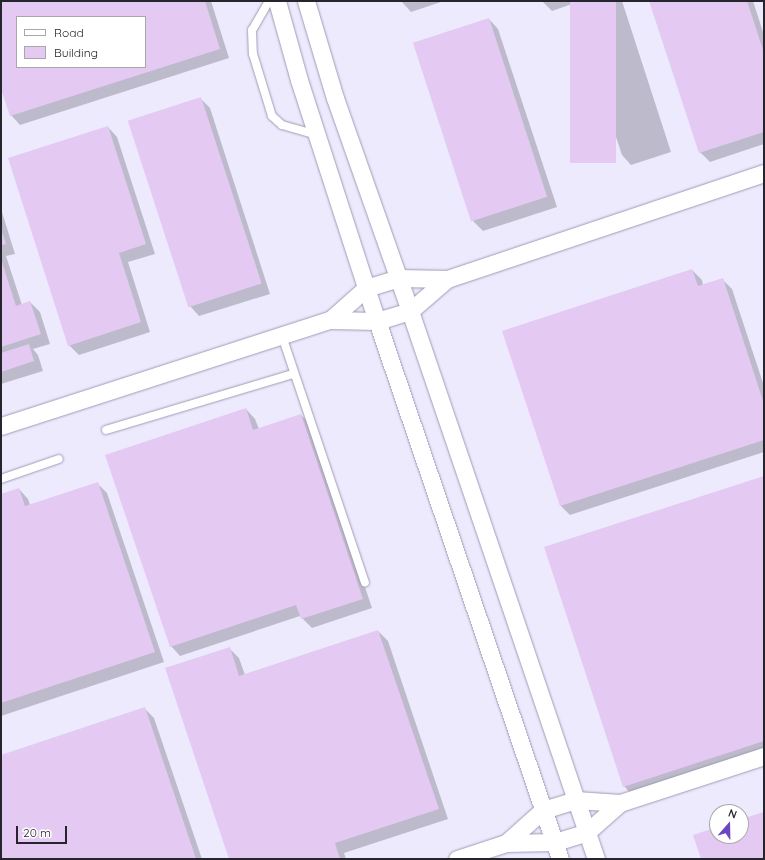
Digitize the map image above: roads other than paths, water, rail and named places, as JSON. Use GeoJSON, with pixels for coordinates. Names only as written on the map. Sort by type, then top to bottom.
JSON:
{"type":"FeatureCollection","features":[{"type":"Feature","properties":{"kind":"street"},"geometry":{"type":"LineString","coordinates":[[276,1],[366,288],[560,859]]}},
{"type":"Feature","properties":{"kind":"street"},"geometry":{"type":"LineString","coordinates":[[306,1],[335,98],[399,278],[596,859]]}},
{"type":"Feature","properties":{"kind":"street"},"geometry":{"type":"LineString","coordinates":[[330,320],[366,288],[399,278],[447,279],[764,172]]}},
{"type":"Feature","properties":{"kind":"street"},"geometry":{"type":"LineString","coordinates":[[1,426],[330,320],[377,321],[410,311],[447,279]]}},
{"type":"Feature","properties":{"kind":"street"},"geometry":{"type":"LineString","coordinates":[[506,843],[543,810],[576,800],[620,803],[764,756]]}},
{"type":"Feature","properties":{"kind":"street"},"geometry":{"type":"LineString","coordinates":[[457,859],[506,843],[554,842],[587,832],[620,803]]}},
{"type":"Feature","properties":{"kind":"lane"},"geometry":{"type":"LineString","coordinates":[[269,1],[252,30],[253,54],[272,116],[282,125],[317,135]]}},
{"type":"Feature","properties":{"kind":"lane"},"geometry":{"type":"LineString","coordinates":[[282,336],[293,374],[365,582]]}},
{"type":"Feature","properties":{"kind":"lane"},"geometry":{"type":"LineString","coordinates":[[106,430],[293,374]]}},
{"type":"Feature","properties":{"kind":"lane"},"geometry":{"type":"LineString","coordinates":[[1,479],[59,459]]}}]}
